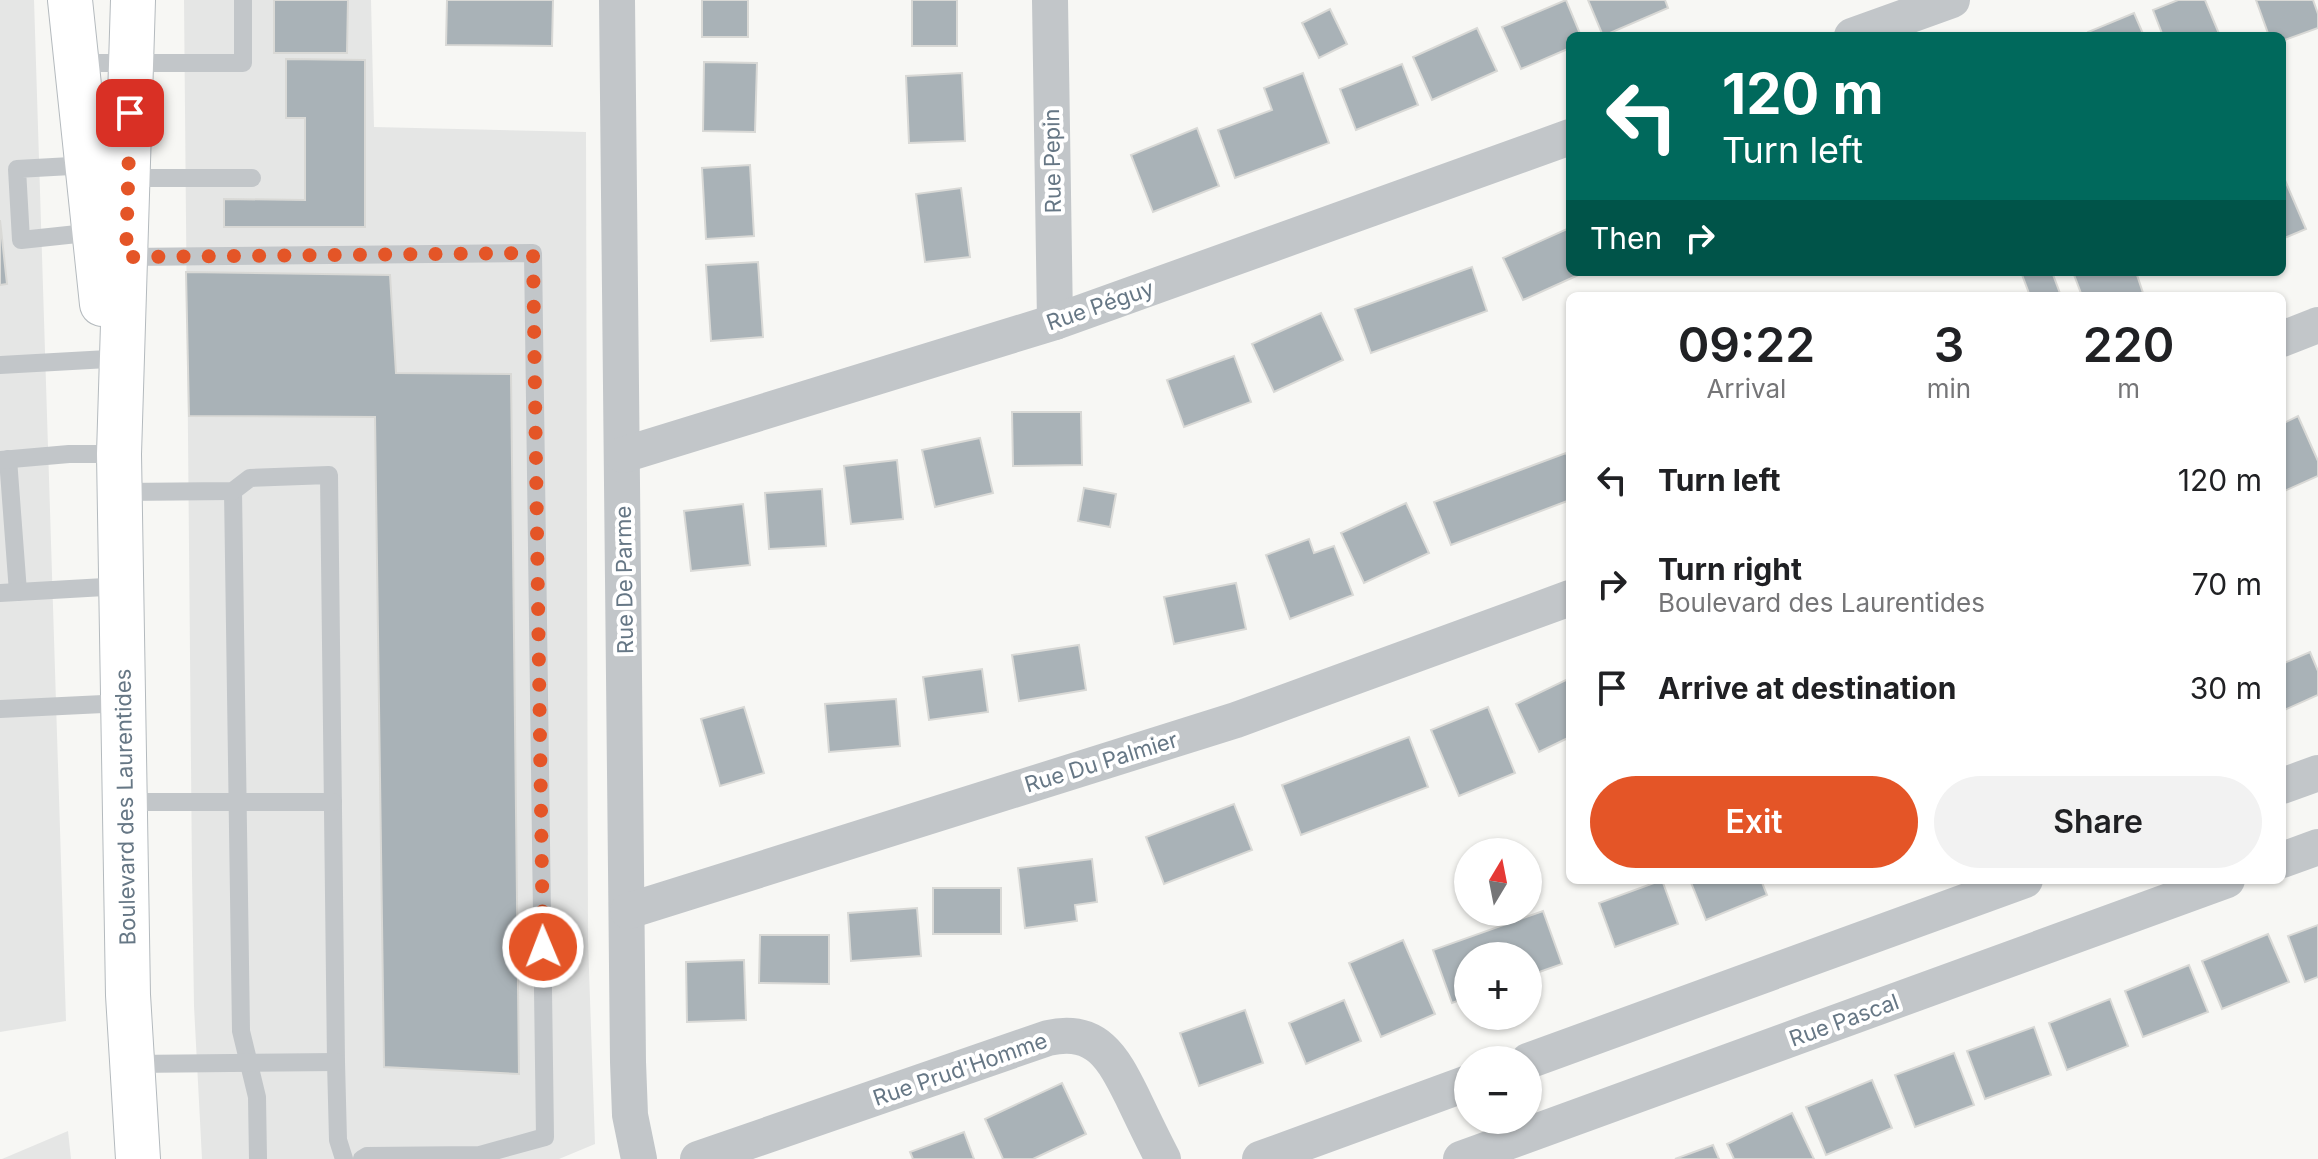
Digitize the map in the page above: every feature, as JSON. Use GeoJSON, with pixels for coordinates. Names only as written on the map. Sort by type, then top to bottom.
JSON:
{"type":"FeatureCollection","features":[{"type":"Feature","properties":{"kind":"main road","name":"Boulevard des Laurentides"},"geometry":{"type":"LineString","coordinates":[[70,0],[75,63],[108,171],[122,586],[131,1064],[138,1159]]}},
{"type":"Feature","properties":{"kind":"main road","name":"Boulevard des Laurentides"},"geometry":{"type":"LineString","coordinates":[[108,171],[132,63],[133,0]]}},
{"type":"Feature","properties":{"kind":"main road","name":"Boulevard des Laurentides"},"geometry":{"type":"LineString","coordinates":[[111,244],[108,359],[119,473]]}},
{"type":"Feature","properties":{"kind":"street","name":"Rue De Parme"},"geometry":{"type":"LineString","coordinates":[[617,0],[630,1115],[639,1159]]}},
{"type":"Feature","properties":{"kind":"street","name":"Rue Pepin"},"geometry":{"type":"LineString","coordinates":[[1050,0],[1055,322]]}},
{"type":"Feature","properties":{"kind":"street"},"geometry":{"type":"LineString","coordinates":[[1863,32],[1952,0]]}},
{"type":"Feature","properties":{"kind":"street","name":"Rue Péguy"},"geometry":{"type":"LineString","coordinates":[[623,455],[1055,322],[1566,138]]}},
{"type":"Feature","properties":{"kind":"street"},"geometry":{"type":"LineString","coordinates":[[2286,337],[2318,325]]}},
{"type":"Feature","properties":{"kind":"street","name":"Rue Du Palmier"},"geometry":{"type":"LineString","coordinates":[[628,911],[1236,720],[1566,599]]}},
{"type":"Feature","properties":{"kind":"street"},"geometry":{"type":"LineString","coordinates":[[2286,785],[2318,773]]}},
{"type":"Feature","properties":{"kind":"street"},"geometry":{"type":"LineString","coordinates":[[2286,859],[2318,847]]}},
{"type":"Feature","properties":{"kind":"street"},"geometry":{"type":"LineString","coordinates":[[1542,1056],[2014,884]]}},
{"type":"Feature","properties":{"kind":"street","name":"Rue Pascal"},"geometry":{"type":"LineString","coordinates":[[1461,1159],[2216,884]]}},
{"type":"Feature","properties":{"kind":"street","name":"Rue Prud'Homme"},"geometry":{"type":"LineString","coordinates":[[698,1159],[1048,1038],[1068,1036],[1088,1040],[1112,1058],[1163,1159]]}},
{"type":"Feature","properties":{"kind":"street"},"geometry":{"type":"LineString","coordinates":[[1260,1159],[1454,1088]]}},
{"type":"Feature","properties":{"kind":"lane"},"geometry":{"type":"LineString","coordinates":[[75,63],[243,63],[243,0]]}},
{"type":"Feature","properties":{"kind":"lane"},"geometry":{"type":"LineString","coordinates":[[252,178],[8,168],[21,240],[533,253],[545,1137],[480,1155],[367,1156],[362,1159]]}},
{"type":"Feature","properties":{"kind":"lane"},"geometry":{"type":"LineString","coordinates":[[0,365],[108,359]]}},
{"type":"Feature","properties":{"kind":"lane"},"geometry":{"type":"LineString","coordinates":[[122,586],[9,592],[4,460],[69,454],[119,473],[233,491],[250,478],[329,475],[336,1062],[338,1140],[344,1159]]}},
{"type":"Feature","properties":{"kind":"lane"},"geometry":{"type":"LineString","coordinates":[[233,491],[241,1031],[257,1097],[258,1159]]}},
{"type":"Feature","properties":{"kind":"lane"},"geometry":{"type":"LineString","coordinates":[[0,709],[124,703]]}},
{"type":"Feature","properties":{"kind":"lane"},"geometry":{"type":"LineString","coordinates":[[125,802],[333,802]]}},
{"type":"Feature","properties":{"kind":"lane"},"geometry":{"type":"LineString","coordinates":[[131,1064],[336,1062]]}},
{"type":"Feature","properties":{"kind":"shaded area"},"geometry":{"type":"Polygon","coordinates":[[[0,0],[34,0],[66,1021],[0,1032],[0,0]]]}},
{"type":"Feature","properties":{"kind":"shaded area"},"geometry":{"type":"Polygon","coordinates":[[[184,0],[371,0],[374,127],[586,132],[588,941],[595,1144],[559,1159],[202,1159],[194,1006],[184,0]]]}},
{"type":"Feature","properties":{"kind":"shaded area"},"geometry":{"type":"Polygon","coordinates":[[[68,1131],[71,1159],[2,1159],[68,1131]]]}},
{"type":"Feature","properties":{"kind":"building"},"geometry":{"type":"Polygon","coordinates":[[[274,0],[348,0],[347,53],[274,53],[274,0]]]}},
{"type":"Feature","properties":{"kind":"building"},"geometry":{"type":"Polygon","coordinates":[[[447,0],[553,0],[552,46],[446,45],[447,0]]]}},
{"type":"Feature","properties":{"kind":"building"},"geometry":{"type":"Polygon","coordinates":[[[702,0],[748,0],[748,37],[702,37],[702,0]]]}},
{"type":"Feature","properties":{"kind":"building"},"geometry":{"type":"Polygon","coordinates":[[[912,0],[957,0],[957,46],[912,46],[912,0]]]}},
{"type":"Feature","properties":{"kind":"building"},"geometry":{"type":"Polygon","coordinates":[[[1566,0],[1579,32],[1566,32],[1566,50],[1521,69],[1502,27],[1566,0]]]}},
{"type":"Feature","properties":{"kind":"building"},"geometry":{"type":"Polygon","coordinates":[[[1588,0],[1665,0],[1668,8],[1612,32],[1601,32],[1588,0]]]}},
{"type":"Feature","properties":{"kind":"building"},"geometry":{"type":"Polygon","coordinates":[[[2178,0],[2205,0],[2218,32],[2161,32],[2153,10],[2178,0]]]}},
{"type":"Feature","properties":{"kind":"building"},"geometry":{"type":"Polygon","coordinates":[[[2256,0],[2313,0],[2318,14],[2318,28],[2286,40],[2286,32],[2268,32],[2256,0]]]}},
{"type":"Feature","properties":{"kind":"building"},"geometry":{"type":"Polygon","coordinates":[[[1330,9],[1347,44],[1319,58],[1302,23],[1330,9]]]}},
{"type":"Feature","properties":{"kind":"building"},"geometry":{"type":"Polygon","coordinates":[[[2134,13],[2142,32],[2088,32],[2134,13]]]}},
{"type":"Feature","properties":{"kind":"building"},"geometry":{"type":"Polygon","coordinates":[[[1477,28],[1497,71],[1432,100],[1413,57],[1477,28]]]}},
{"type":"Feature","properties":{"kind":"building"},"geometry":{"type":"Polygon","coordinates":[[[286,59],[365,60],[365,227],[224,227],[224,199],[305,200],[305,118],[286,118],[286,59]]]}},
{"type":"Feature","properties":{"kind":"building"},"geometry":{"type":"Polygon","coordinates":[[[704,62],[757,63],[755,132],[703,131],[704,62]]]}},
{"type":"Feature","properties":{"kind":"building"},"geometry":{"type":"Polygon","coordinates":[[[1402,64],[1418,105],[1356,130],[1340,89],[1402,64]]]}},
{"type":"Feature","properties":{"kind":"building"},"geometry":{"type":"Polygon","coordinates":[[[962,73],[965,141],[909,143],[906,76],[962,73]]]}},
{"type":"Feature","properties":{"kind":"building"},"geometry":{"type":"Polygon","coordinates":[[[1303,73],[1329,143],[1235,178],[1218,130],[1272,110],[1264,88],[1303,73]]]}},
{"type":"Feature","properties":{"kind":"building"},"geometry":{"type":"Polygon","coordinates":[[[1197,128],[1219,186],[1153,212],[1131,155],[1197,128]]]}},
{"type":"Feature","properties":{"kind":"building"},"geometry":{"type":"Polygon","coordinates":[[[750,165],[754,236],[706,239],[702,168],[750,165]]]}},
{"type":"Feature","properties":{"kind":"building"},"geometry":{"type":"Polygon","coordinates":[[[2286,183],[2306,229],[2286,237],[2286,183]]]}},
{"type":"Feature","properties":{"kind":"building"},"geometry":{"type":"Polygon","coordinates":[[[961,188],[970,257],[925,262],[916,194],[961,188]]]}},
{"type":"Feature","properties":{"kind":"building"},"geometry":{"type":"Polygon","coordinates":[[[0,220],[7,284],[0,285],[0,220]]]}},
{"type":"Feature","properties":{"kind":"building"},"geometry":{"type":"Polygon","coordinates":[[[1566,229],[1566,276],[1576,276],[1523,300],[1503,258],[1566,229]]]}},
{"type":"Feature","properties":{"kind":"building"},"geometry":{"type":"Polygon","coordinates":[[[758,262],[763,337],[711,341],[706,265],[758,262]]]}},
{"type":"Feature","properties":{"kind":"building"},"geometry":{"type":"Polygon","coordinates":[[[1472,267],[1487,311],[1371,353],[1355,309],[1472,267]]]}},
{"type":"Feature","properties":{"kind":"building"},"geometry":{"type":"Polygon","coordinates":[[[186,272],[390,275],[396,373],[511,374],[519,1074],[384,1067],[375,417],[189,416],[186,272]]]}},
{"type":"Feature","properties":{"kind":"building"},"geometry":{"type":"Polygon","coordinates":[[[2022,276],[2054,276],[2060,292],[2028,292],[2022,276]]]}},
{"type":"Feature","properties":{"kind":"building"},"geometry":{"type":"Polygon","coordinates":[[[2074,276],[2137,276],[2143,292],[2080,292],[2074,276]]]}},
{"type":"Feature","properties":{"kind":"building"},"geometry":{"type":"Polygon","coordinates":[[[1321,313],[1343,360],[1274,392],[1252,344],[1321,313]]]}},
{"type":"Feature","properties":{"kind":"building"},"geometry":{"type":"Polygon","coordinates":[[[1234,356],[1251,402],[1184,427],[1167,380],[1234,356]]]}},
{"type":"Feature","properties":{"kind":"building"},"geometry":{"type":"Polygon","coordinates":[[[1012,412],[1081,412],[1082,465],[1013,466],[1012,412]]]}},
{"type":"Feature","properties":{"kind":"building"},"geometry":{"type":"Polygon","coordinates":[[[2298,416],[2318,461],[2318,476],[2286,490],[2286,422],[2298,416]]]}},
{"type":"Feature","properties":{"kind":"building"},"geometry":{"type":"Polygon","coordinates":[[[980,438],[993,493],[935,507],[922,450],[980,438]]]}},
{"type":"Feature","properties":{"kind":"building"},"geometry":{"type":"Polygon","coordinates":[[[1566,453],[1566,502],[1451,545],[1434,502],[1566,453]]]}},
{"type":"Feature","properties":{"kind":"building"},"geometry":{"type":"Polygon","coordinates":[[[897,460],[903,519],[851,524],[844,466],[897,460]]]}},
{"type":"Feature","properties":{"kind":"building"},"geometry":{"type":"Polygon","coordinates":[[[1084,488],[1116,494],[1110,527],[1078,521],[1084,488]]]}},
{"type":"Feature","properties":{"kind":"building"},"geometry":{"type":"Polygon","coordinates":[[[822,489],[826,546],[769,549],[765,493],[822,489]]]}},
{"type":"Feature","properties":{"kind":"building"},"geometry":{"type":"Polygon","coordinates":[[[1406,503],[1429,553],[1364,583],[1341,533],[1406,503]]]}},
{"type":"Feature","properties":{"kind":"building"},"geometry":{"type":"Polygon","coordinates":[[[743,504],[750,565],[691,571],[684,511],[743,504]]]}},
{"type":"Feature","properties":{"kind":"building"},"geometry":{"type":"Polygon","coordinates":[[[1309,539],[1314,553],[1334,546],[1353,595],[1290,619],[1266,555],[1309,539]]]}},
{"type":"Feature","properties":{"kind":"building"},"geometry":{"type":"Polygon","coordinates":[[[1236,583],[1246,629],[1174,644],[1164,597],[1236,583]]]}},
{"type":"Feature","properties":{"kind":"building"},"geometry":{"type":"Polygon","coordinates":[[[1079,645],[1086,690],[1019,701],[1012,655],[1079,645]]]}},
{"type":"Feature","properties":{"kind":"building"},"geometry":{"type":"Polygon","coordinates":[[[2310,652],[2318,671],[2318,695],[2286,709],[2286,662],[2310,652]]]}},
{"type":"Feature","properties":{"kind":"building"},"geometry":{"type":"Polygon","coordinates":[[[982,669],[988,712],[929,720],[923,677],[982,669]]]}},
{"type":"Feature","properties":{"kind":"building"},"geometry":{"type":"Polygon","coordinates":[[[1566,680],[1566,739],[1539,752],[1516,704],[1566,680]]]}},
{"type":"Feature","properties":{"kind":"building"},"geometry":{"type":"Polygon","coordinates":[[[896,699],[900,746],[829,752],[825,704],[896,699]]]}},
{"type":"Feature","properties":{"kind":"building"},"geometry":{"type":"Polygon","coordinates":[[[744,707],[764,773],[720,786],[701,719],[744,707]]]}},
{"type":"Feature","properties":{"kind":"building"},"geometry":{"type":"Polygon","coordinates":[[[1488,707],[1515,773],[1459,796],[1431,730],[1488,707]]]}},
{"type":"Feature","properties":{"kind":"building"},"geometry":{"type":"Polygon","coordinates":[[[1409,737],[1428,787],[1301,835],[1282,785],[1409,737]]]}},
{"type":"Feature","properties":{"kind":"building"},"geometry":{"type":"Polygon","coordinates":[[[1234,804],[1252,850],[1164,884],[1146,837],[1234,804]]]}},
{"type":"Feature","properties":{"kind":"building"},"geometry":{"type":"Polygon","coordinates":[[[1092,859],[1097,902],[1075,905],[1077,921],[1025,928],[1018,868],[1092,859]]]}},
{"type":"Feature","properties":{"kind":"building"},"geometry":{"type":"Polygon","coordinates":[[[1651,884],[1663,884],[1678,924],[1615,947],[1599,903],[1651,884]]]}},
{"type":"Feature","properties":{"kind":"building"},"geometry":{"type":"Polygon","coordinates":[[[1692,884],[1763,884],[1767,895],[1706,920],[1692,884]]]}},
{"type":"Feature","properties":{"kind":"building"},"geometry":{"type":"Polygon","coordinates":[[[933,888],[1001,888],[1001,934],[933,934],[933,888]]]}},
{"type":"Feature","properties":{"kind":"building"},"geometry":{"type":"Polygon","coordinates":[[[917,908],[921,956],[851,961],[848,913],[917,908]]]}},
{"type":"Feature","properties":{"kind":"building"},"geometry":{"type":"Polygon","coordinates":[[[1542,911],[1562,964],[1542,971],[1542,942],[1456,942],[1501,926],[1542,926],[1542,911]]]}},
{"type":"Feature","properties":{"kind":"building"},"geometry":{"type":"Polygon","coordinates":[[[2318,925],[2318,977],[2305,982],[2288,936],[2318,925]]]}},
{"type":"Feature","properties":{"kind":"building"},"geometry":{"type":"Polygon","coordinates":[[[2268,934],[2289,982],[2222,1009],[2202,961],[2268,934]]]}},
{"type":"Feature","properties":{"kind":"building"},"geometry":{"type":"Polygon","coordinates":[[[760,935],[829,935],[829,984],[759,983],[760,935]]]}},
{"type":"Feature","properties":{"kind":"building"},"geometry":{"type":"Polygon","coordinates":[[[1403,940],[1435,1014],[1381,1037],[1349,963],[1403,940]]]}},
{"type":"Feature","properties":{"kind":"building"},"geometry":{"type":"Polygon","coordinates":[[[1454,943],[1454,1002],[1452,1003],[1433,950],[1454,943]]]}},
{"type":"Feature","properties":{"kind":"building"},"geometry":{"type":"Polygon","coordinates":[[[744,960],[746,1020],[687,1022],[686,962],[744,960]]]}},
{"type":"Feature","properties":{"kind":"building"},"geometry":{"type":"Polygon","coordinates":[[[2189,965],[2208,1012],[2143,1037],[2125,991],[2189,965]]]}},
{"type":"Feature","properties":{"kind":"building"},"geometry":{"type":"Polygon","coordinates":[[[2110,999],[2128,1046],[2067,1070],[2049,1023],[2110,999]]]}},
{"type":"Feature","properties":{"kind":"building"},"geometry":{"type":"Polygon","coordinates":[[[1344,1000],[1361,1041],[1306,1064],[1289,1023],[1344,1000]]]}},
{"type":"Feature","properties":{"kind":"building"},"geometry":{"type":"Polygon","coordinates":[[[1245,1010],[1263,1063],[1199,1086],[1180,1033],[1245,1010]]]}},
{"type":"Feature","properties":{"kind":"building"},"geometry":{"type":"Polygon","coordinates":[[[2034,1027],[2051,1075],[1985,1099],[1967,1051],[2034,1027]]]}},
{"type":"Feature","properties":{"kind":"building"},"geometry":{"type":"Polygon","coordinates":[[[1954,1053],[1974,1105],[1915,1127],[1895,1075],[1954,1053]]]}},
{"type":"Feature","properties":{"kind":"building"},"geometry":{"type":"Polygon","coordinates":[[[1872,1080],[1892,1128],[1826,1155],[1806,1107],[1872,1080]]]}},
{"type":"Feature","properties":{"kind":"building"},"geometry":{"type":"Polygon","coordinates":[[[1062,1083],[1086,1134],[1033,1159],[1003,1159],[985,1119],[1062,1083]]]}},
{"type":"Feature","properties":{"kind":"building"},"geometry":{"type":"Polygon","coordinates":[[[1792,1113],[1814,1159],[1734,1159],[1727,1144],[1792,1113]]]}},
{"type":"Feature","properties":{"kind":"building"},"geometry":{"type":"Polygon","coordinates":[[[964,1132],[974,1159],[913,1159],[910,1152],[964,1132]]]}},
{"type":"Feature","properties":{"kind":"building"},"geometry":{"type":"Polygon","coordinates":[[[1713,1145],[1719,1159],[1675,1159],[1713,1145]]]}},
{"type":"Feature","properties":{"kind":"route"},"geometry":{"type":"LineString","coordinates":[[130,113],[126,257],[533,253],[543,947]]}}]}
